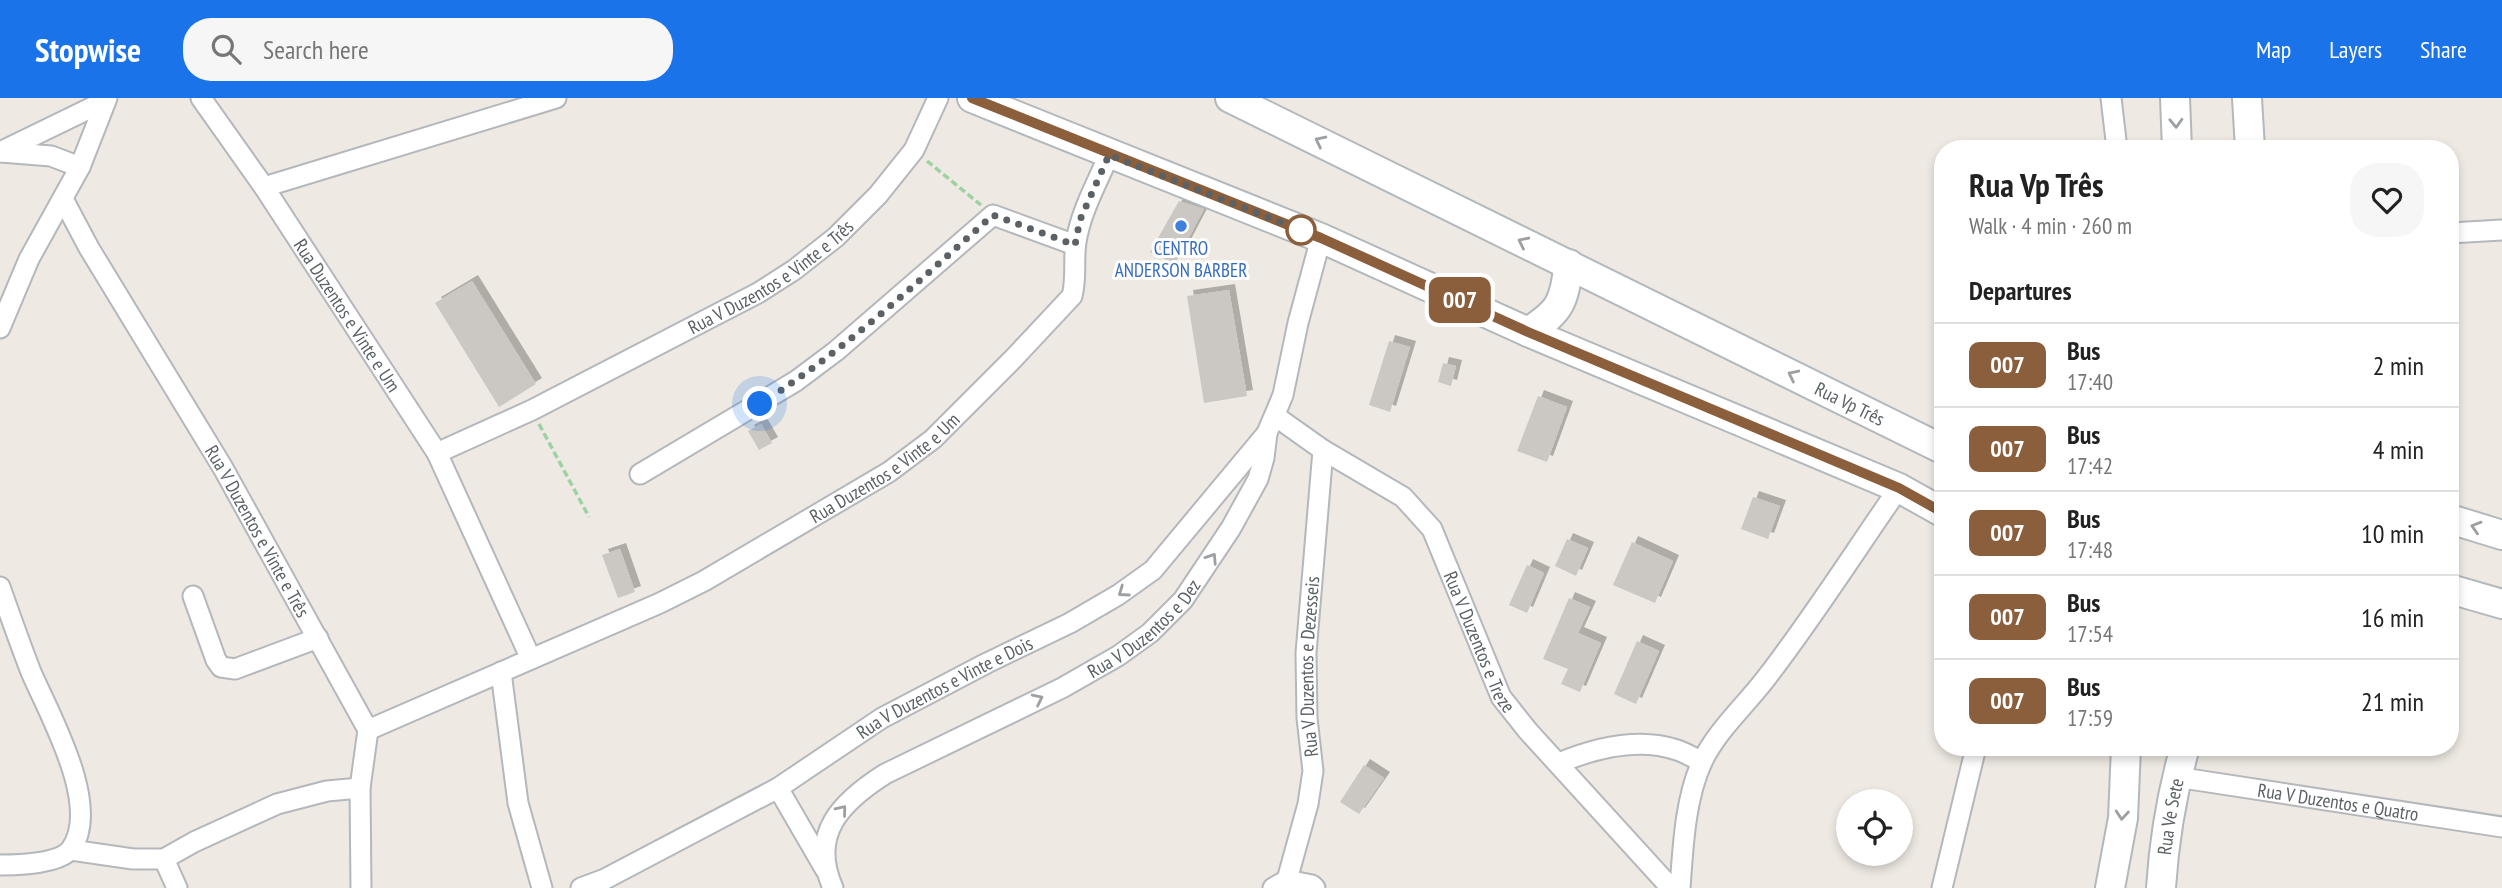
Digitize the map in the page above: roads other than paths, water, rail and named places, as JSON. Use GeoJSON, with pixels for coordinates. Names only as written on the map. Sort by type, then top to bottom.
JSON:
{"type":"FeatureCollection","features":[{"type":"Feature","properties":{"kind":"main road"},"geometry":{"type":"LineString","coordinates":[[972,98],[1321,238],[1528,332],[1899,488],[1934,508]]}},
{"type":"Feature","properties":{"kind":"main road","name":"Rua Vp Três"},"geometry":{"type":"LineString","coordinates":[[1230,98],[1934,445]]}},
{"type":"Feature","properties":{"kind":"main road"},"geometry":{"type":"LineString","coordinates":[[2175,98],[2177,140]]}},
{"type":"Feature","properties":{"kind":"main road"},"geometry":{"type":"LineString","coordinates":[[2247,98],[2249,140]]}},
{"type":"Feature","properties":{"kind":"main road"},"geometry":{"type":"LineString","coordinates":[[1528,332],[1555,311],[1563,300],[1569,264]]}},
{"type":"Feature","properties":{"kind":"main road"},"geometry":{"type":"LineString","coordinates":[[2459,522],[2502,535]]}},
{"type":"Feature","properties":{"kind":"main road"},"geometry":{"type":"LineString","coordinates":[[2459,592],[2502,604]]}},
{"type":"Feature","properties":{"kind":"main road"},"geometry":{"type":"LineString","coordinates":[[2110,888],[2123,818],[2126,756]]}},
{"type":"Feature","properties":{"kind":"main road","name":"Rua Ve Sete"},"geometry":{"type":"LineString","coordinates":[[2161,888],[2163,853],[2182,756]]}},
{"type":"Feature","properties":{"kind":"street","name":"Rua Duzentos e Vinte e Um"},"geometry":{"type":"LineString","coordinates":[[201,98],[264,187],[437,453],[531,659]]}},
{"type":"Feature","properties":{"kind":"street"},"geometry":{"type":"LineString","coordinates":[[264,187],[556,98]]}},
{"type":"Feature","properties":{"kind":"street","name":"Rua V Duzentos e Vinte e Três"},"geometry":{"type":"LineString","coordinates":[[437,453],[531,410],[758,293],[794,270],[836,237],[878,195],[914,150],[939,98]]}},
{"type":"Feature","properties":{"kind":"street"},"geometry":{"type":"LineString","coordinates":[[2111,98],[2116,140]]}},
{"type":"Feature","properties":{"kind":"street"},"geometry":{"type":"LineString","coordinates":[[0,152],[106,99]]}},
{"type":"Feature","properties":{"kind":"street"},"geometry":{"type":"LineString","coordinates":[[0,328],[29,259],[80,167],[106,99]]}},
{"type":"Feature","properties":{"kind":"street"},"geometry":{"type":"LineString","coordinates":[[0,152],[51,156],[80,167]]}},
{"type":"Feature","properties":{"kind":"street","name":"Rua Duzentos e Vinte e Um"},"geometry":{"type":"LineString","coordinates":[[368,730],[593,634],[704,581],[888,472],[933,439],[1072,296],[1076,282],[1075,245],[1080,220],[1109,155]]}},
{"type":"Feature","properties":{"kind":"street","name":"Rua V Duzentos e Vinte e Três"},"geometry":{"type":"LineString","coordinates":[[63,199],[89,248],[223,468],[368,730]]}},
{"type":"Feature","properties":{"kind":"street"},"geometry":{"type":"LineString","coordinates":[[640,474],[796,381],[836,352],[993,215],[1075,245]]}},
{"type":"Feature","properties":{"kind":"street"},"geometry":{"type":"LineString","coordinates":[[2459,232],[2502,230]]}},
{"type":"Feature","properties":{"kind":"street","name":"Rua V Duzentos e Dez"},"geometry":{"type":"LineString","coordinates":[[830,881],[824,851],[830,825],[862,789],[885,774],[1062,688],[1118,656],[1150,633],[1183,600],[1231,528],[1258,479],[1271,425],[1283,395],[1298,323],[1321,238]]}},
{"type":"Feature","properties":{"kind":"street","name":"Rua V Duzentos e Treze"},"geometry":{"type":"LineString","coordinates":[[1271,425],[1323,450],[1403,497],[1432,529],[1501,697],[1528,731],[1671,888]]}},
{"type":"Feature","properties":{"kind":"street","name":"Rua V Duzentos e Vinte e Dois"},"geometry":{"type":"LineString","coordinates":[[581,888],[616,874],[778,788],[882,718],[1118,596],[1153,570],[1189,530],[1271,425]]}},
{"type":"Feature","properties":{"kind":"street","name":"Rua V Duzentos e Dezesseis"},"geometry":{"type":"LineString","coordinates":[[1280,884],[1308,804],[1313,771],[1307,718],[1306,653],[1323,450]]}},
{"type":"Feature","properties":{"kind":"street"},"geometry":{"type":"LineString","coordinates":[[1680,888],[1682,855],[1692,793],[1702,762],[1712,745],[1767,677],[1899,488]]}},
{"type":"Feature","properties":{"kind":"street"},"geometry":{"type":"LineString","coordinates":[[0,587],[75,781],[81,810],[79,829],[63,854]]}},
{"type":"Feature","properties":{"kind":"street"},"geometry":{"type":"LineString","coordinates":[[193,596],[221,667],[235,669],[318,638]]}},
{"type":"Feature","properties":{"kind":"street"},"geometry":{"type":"LineString","coordinates":[[501,672],[518,803],[542,888]]}},
{"type":"Feature","properties":{"kind":"street"},"geometry":{"type":"LineString","coordinates":[[361,888],[360,788],[368,730]]}},
{"type":"Feature","properties":{"kind":"street"},"geometry":{"type":"LineString","coordinates":[[1559,763],[1607,746],[1644,745],[1676,750],[1702,762]]}},
{"type":"Feature","properties":{"kind":"street"},"geometry":{"type":"LineString","coordinates":[[1942,888],[1974,756]]}},
{"type":"Feature","properties":{"kind":"street","name":"Rua V Duzentos e Quatro"},"geometry":{"type":"LineString","coordinates":[[2176,777],[2502,827]]}},
{"type":"Feature","properties":{"kind":"street"},"geometry":{"type":"LineString","coordinates":[[0,864],[24,864],[63,854],[164,859],[194,842],[277,804],[327,792],[360,788]]}},
{"type":"Feature","properties":{"kind":"street"},"geometry":{"type":"LineString","coordinates":[[778,788],[830,881]]}},
{"type":"Feature","properties":{"kind":"street"},"geometry":{"type":"LineString","coordinates":[[164,859],[177,888]]}},
{"type":"Feature","properties":{"kind":"street"},"geometry":{"type":"LineString","coordinates":[[1280,884],[1312,885],[1315,888]]}},
{"type":"Feature","properties":{"kind":"place","name":"CENTRO ANDERSON BARBER"},"geometry":{"type":"Point","coordinates":[1181,226]}}]}
